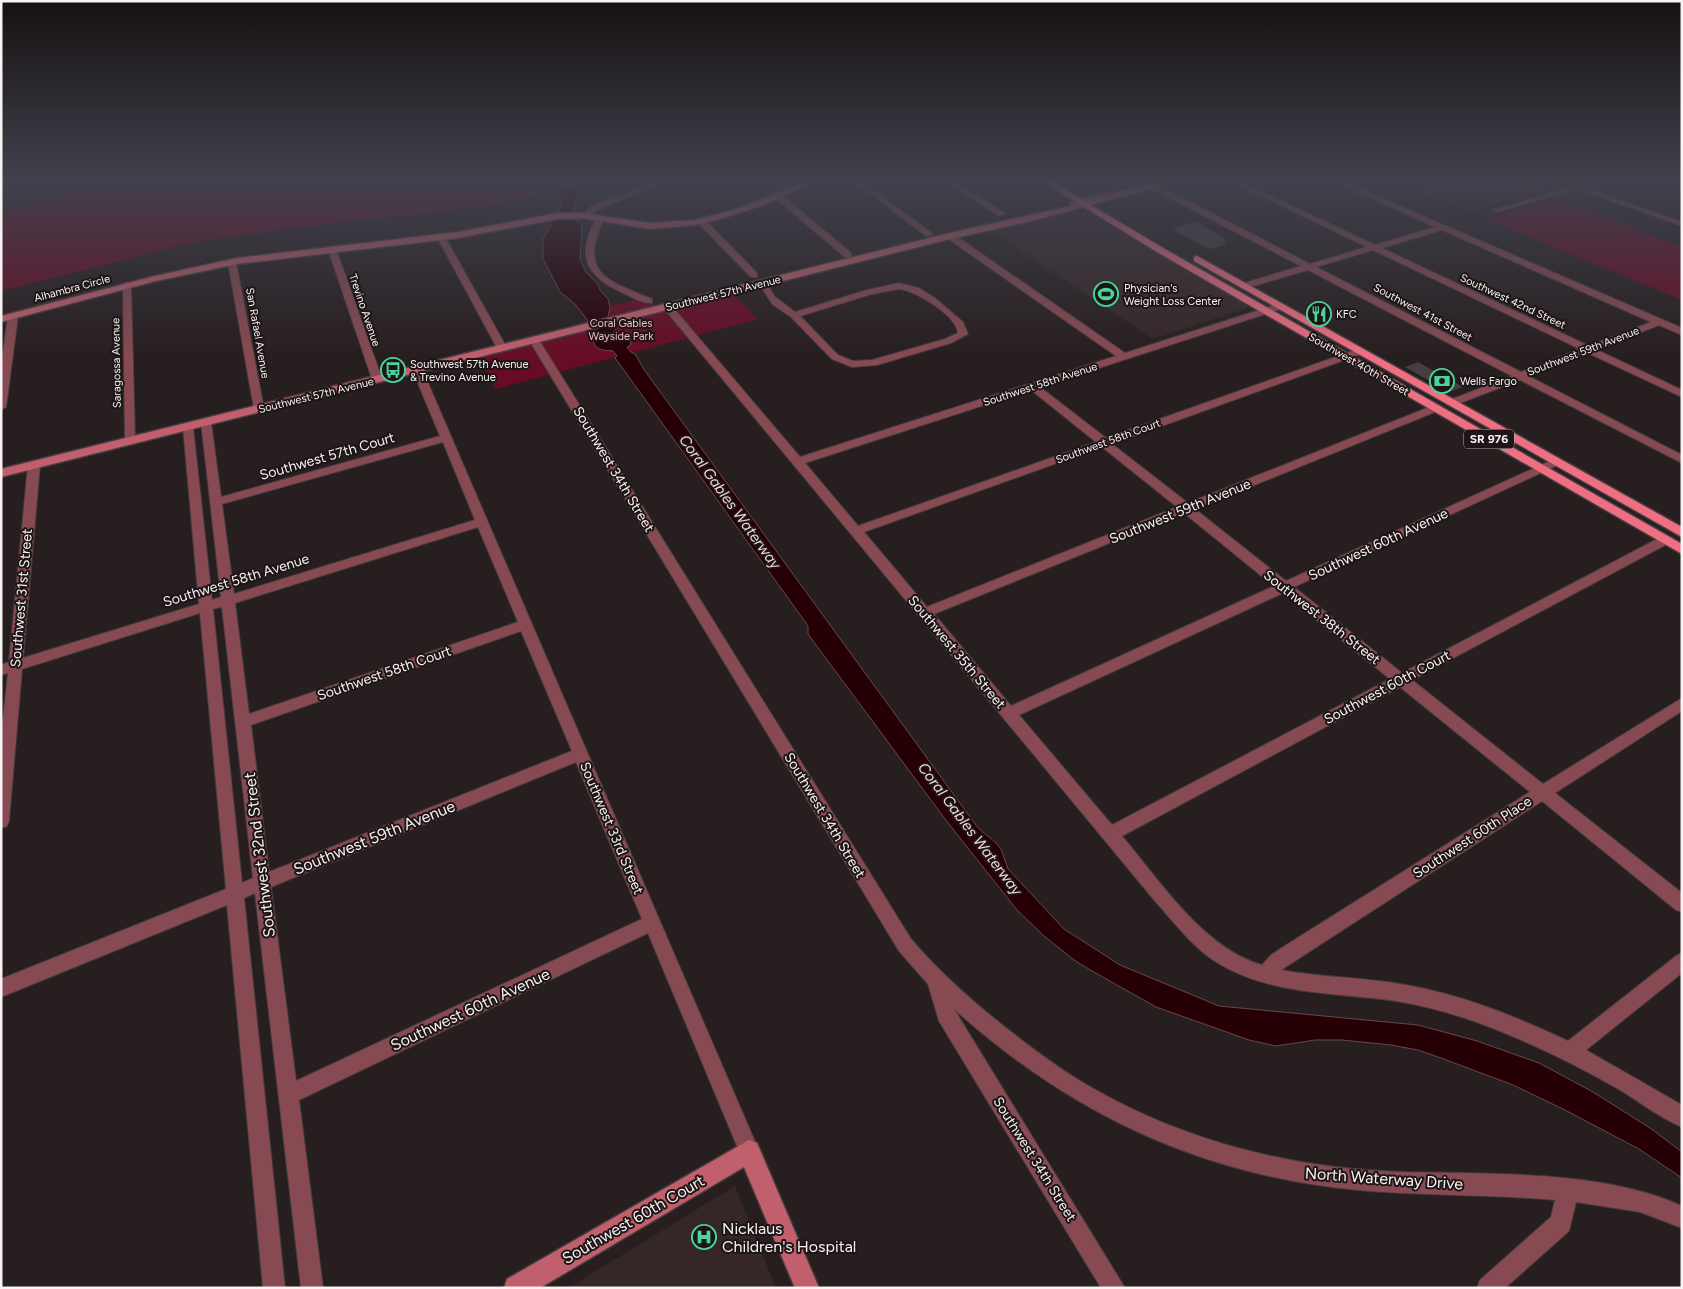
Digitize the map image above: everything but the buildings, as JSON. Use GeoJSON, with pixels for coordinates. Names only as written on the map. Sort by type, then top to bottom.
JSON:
{"type":"FeatureCollection","features":[{"type":"Feature","properties":{"kind":"main road","name":"Alhambra Circle"},"geometry":{"type":"LineString","coordinates":[[1,320],[127,285],[232,262],[440,237]]}},
{"type":"Feature","properties":{"kind":"main road","name":"Southwest 57th Avenue"},"geometry":{"type":"LineString","coordinates":[[1,473],[945,237]]}},
{"type":"Feature","properties":{"kind":"main road","name":"Southwest 40th Street"},"geometry":{"type":"LineString","coordinates":[[1146,237],[1184,258],[1208,265],[1681,535]]}},
{"type":"Feature","properties":{"kind":"main road","name":"Southwest 40th Street"},"geometry":{"type":"LineString","coordinates":[[1184,258],[1193,269],[1682,550]]}},
{"type":"Feature","properties":{"kind":"main road"},"geometry":{"type":"LineString","coordinates":[[1193,269],[1219,272]]}},
{"type":"Feature","properties":{"kind":"main road"},"geometry":{"type":"LineString","coordinates":[[1436,408],[1471,414]]}},
{"type":"Feature","properties":{"kind":"main road"},"geometry":{"type":"LineString","coordinates":[[1617,512],[1662,530],[1681,535]]}},
{"type":"Feature","properties":{"kind":"main road"},"geometry":{"type":"LineString","coordinates":[[1665,540],[1681,535]]}},
{"type":"Feature","properties":{"kind":"main road","name":"Southwest 60th Court"},"geometry":{"type":"LineString","coordinates":[[516,1288],[749,1151]]}},
{"type":"Feature","properties":{"kind":"main road","name":"Southwest 33rd Street"},"geometry":{"type":"LineString","coordinates":[[749,1151],[806,1288]]}},
{"type":"Feature","properties":{"kind":"street"},"geometry":{"type":"LineString","coordinates":[[441,237],[502,348]]}},
{"type":"Feature","properties":{"kind":"street"},"geometry":{"type":"LineString","coordinates":[[592,237],[589,258],[592,268],[608,282],[649,301]]}},
{"type":"Feature","properties":{"kind":"street"},"geometry":{"type":"LineString","coordinates":[[717,237],[754,275]]}},
{"type":"Feature","properties":{"kind":"street"},"geometry":{"type":"LineString","coordinates":[[827,237],[848,255]]}},
{"type":"Feature","properties":{"kind":"street"},"geometry":{"type":"LineString","coordinates":[[952,237],[1124,357]]}},
{"type":"Feature","properties":{"kind":"street","name":"Southwest 41st Street"},"geometry":{"type":"LineString","coordinates":[[1255,237],[1682,460]]}},
{"type":"Feature","properties":{"kind":"street","name":"Southwest 42nd Street"},"geometry":{"type":"LineString","coordinates":[[1351,237],[1682,394]]}},
{"type":"Feature","properties":{"kind":"street"},"geometry":{"type":"LineString","coordinates":[[1244,286],[1410,237]]}},
{"type":"Feature","properties":{"kind":"street"},"geometry":{"type":"LineString","coordinates":[[1466,237],[1682,332]]}},
{"type":"Feature","properties":{"kind":"street","name":"Trevino Avenue"},"geometry":{"type":"LineString","coordinates":[[332,249],[376,379]]}},
{"type":"Feature","properties":{"kind":"street","name":"San Rafael Avenue"},"geometry":{"type":"LineString","coordinates":[[232,262],[259,409]]}},
{"type":"Feature","properties":{"kind":"street"},"geometry":{"type":"LineString","coordinates":[[763,283],[766,292],[782,308],[794,315],[835,357],[852,364],[879,361],[948,341],[961,336],[964,332],[960,324],[927,296],[907,287],[884,289],[794,315]]}},
{"type":"Feature","properties":{"kind":"street","name":"Saragossa Avenue"},"geometry":{"type":"LineString","coordinates":[[127,285],[130,441]]}},
{"type":"Feature","properties":{"kind":"street","name":"Southwest 35th Street"},"geometry":{"type":"LineString","coordinates":[[667,306],[1179,916],[1204,941],[1231,960],[1265,975],[1298,983],[1386,991],[1433,1000],[1499,1021],[1570,1053],[1682,1117]]}},
{"type":"Feature","properties":{"kind":"street","name":"Southwest 58th Avenue"},"geometry":{"type":"LineString","coordinates":[[798,461],[1281,306]]}},
{"type":"Feature","properties":{"kind":"street"},"geometry":{"type":"LineString","coordinates":[[1,408],[13,316]]}},
{"type":"Feature","properties":{"kind":"street","name":"Southwest 59th Avenue"},"geometry":{"type":"LineString","coordinates":[[1451,403],[1659,322]]}},
{"type":"Feature","properties":{"kind":"street","name":"Southwest 34th Street"},"geometry":{"type":"LineString","coordinates":[[534,340],[905,945],[936,980],[946,1014],[1114,1288]]}},
{"type":"Feature","properties":{"kind":"street","name":"Southwest 58th Court"},"geometry":{"type":"LineString","coordinates":[[856,531],[1361,351]]}},
{"type":"Feature","properties":{"kind":"street","name":"Southwest 33rd Street"},"geometry":{"type":"LineString","coordinates":[[417,369],[749,1151]]}},
{"type":"Feature","properties":{"kind":"street","name":"Southwest 38th Street"},"geometry":{"type":"LineString","coordinates":[[1033,386],[1682,904]]}},
{"type":"Feature","properties":{"kind":"street","name":"Southwest 59th Avenue"},"geometry":{"type":"LineString","coordinates":[[924,613],[1436,408]]}},
{"type":"Feature","properties":{"kind":"street","name":"Southwest 32nd Street"},"geometry":{"type":"LineString","coordinates":[[206,422],[312,1288]]}},
{"type":"Feature","properties":{"kind":"street","name":"Southwest 32nd Street"},"geometry":{"type":"LineString","coordinates":[[188,427],[274,1288]]}},
{"type":"Feature","properties":{"kind":"street","name":"Southwest 57th Court"},"geometry":{"type":"LineString","coordinates":[[216,502],[445,438]]}},
{"type":"Feature","properties":{"kind":"street","name":"Southwest 60th Avenue"},"geometry":{"type":"LineString","coordinates":[[1009,713],[1556,462]]}},
{"type":"Feature","properties":{"kind":"street","name":"Southwest 31st Street"},"geometry":{"type":"LineString","coordinates":[[1,821],[34,465]]}},
{"type":"Feature","properties":{"kind":"street","name":"Southwest 58th Avenue"},"geometry":{"type":"LineString","coordinates":[[1,670],[481,522]]}},
{"type":"Feature","properties":{"kind":"street","name":"Southwest 60th Court"},"geometry":{"type":"LineString","coordinates":[[1110,834],[1665,540]]}},
{"type":"Feature","properties":{"kind":"street","name":"Southwest 58th Court"},"geometry":{"type":"LineString","coordinates":[[243,722],[526,624]]}},
{"type":"Feature","properties":{"kind":"street","name":"Southwest 60th Place"},"geometry":{"type":"LineString","coordinates":[[1265,975],[1277,961],[1682,704]]}},
{"type":"Feature","properties":{"kind":"street","name":"Southwest 59th Avenue"},"geometry":{"type":"LineString","coordinates":[[1,988],[580,754]]}},
{"type":"Feature","properties":{"kind":"street","name":"Southwest 60th Avenue"},"geometry":{"type":"LineString","coordinates":[[288,1095],[652,922]]}},
{"type":"Feature","properties":{"kind":"street"},"geometry":{"type":"LineString","coordinates":[[1570,1053],[1581,1042],[1682,962]]}},
{"type":"Feature","properties":{"kind":"street","name":"North Waterway Drive"},"geometry":{"type":"LineString","coordinates":[[936,980],[986,1024],[1069,1085],[1114,1110],[1194,1146],[1240,1160],[1328,1176],[1398,1182],[1503,1184],[1567,1190],[1637,1200],[1678,1214]]}},
{"type":"Feature","properties":{"kind":"street"},"geometry":{"type":"LineString","coordinates":[[1488,1288],[1561,1224],[1567,1190]]}},
{"type":"Feature","properties":{"kind":"shaded area"},"geometry":{"type":"Polygon","coordinates":[[[1000,237],[1129,237],[1245,304],[1247,308],[1153,339],[1000,237]]]}},
{"type":"Feature","properties":{"kind":"shaded area","name":"Nicklaus Children's Hospital"},"geometry":{"type":"Polygon","coordinates":[[[735,1186],[776,1288],[568,1288],[735,1186]]]}},
{"type":"Feature","properties":{"kind":"green space"},"geometry":{"type":"Polygon","coordinates":[[[1,237],[229,237],[194,242],[1,291],[1,237]]]}},
{"type":"Feature","properties":{"kind":"green space"},"geometry":{"type":"Polygon","coordinates":[[[1530,237],[1657,237],[1682,247],[1682,300],[1530,237]]]}},
{"type":"Feature","properties":{"kind":"green space","name":"Coral Gables Wayside Park"},"geometry":{"type":"Polygon","coordinates":[[[732,293],[758,319],[496,389],[479,358],[592,330],[581,313],[647,297],[659,312],[732,293]]]}},
{"type":"Feature","properties":{"kind":"water","name":"Coral Gables Waterway"},"geometry":{"type":"Polygon","coordinates":[[[544,237],[581,237],[580,260],[586,272],[597,283],[608,299],[610,307],[608,316],[616,330],[613,332],[616,335],[624,334],[629,336],[631,345],[627,347],[635,354],[645,371],[978,828],[1001,849],[1008,869],[1064,929],[1120,965],[1219,1006],[1418,1025],[1477,1041],[1539,1063],[1593,1092],[1650,1128],[1682,1152],[1682,1178],[1639,1149],[1513,1085],[1418,1050],[1391,1045],[1342,1040],[1315,1040],[1276,1046],[1249,1040],[1156,1007],[1074,960],[1044,936],[1017,910],[945,819],[808,634],[806,623],[615,358],[617,356],[613,351],[596,347],[593,341],[608,337],[605,334],[594,337],[596,331],[575,304],[560,292],[543,259],[544,237]]]}},
{"type":"Feature","properties":{"kind":"place","name":"Physician's Weight Loss Center"},"geometry":{"type":"Point","coordinates":[1106,294]}},
{"type":"Feature","properties":{"kind":"place","name":"KFC"},"geometry":{"type":"Point","coordinates":[1319,314]}},
{"type":"Feature","properties":{"kind":"place","name":"Southwest 57th Avenue & Trevino Avenue"},"geometry":{"type":"Point","coordinates":[393,370]}},
{"type":"Feature","properties":{"kind":"place","name":"Wells Fargo"},"geometry":{"type":"Point","coordinates":[1442,381]}},
{"type":"Feature","properties":{"kind":"place","name":"Nicklaus Children's Hospital"},"geometry":{"type":"Point","coordinates":[704,1237]}}]}
